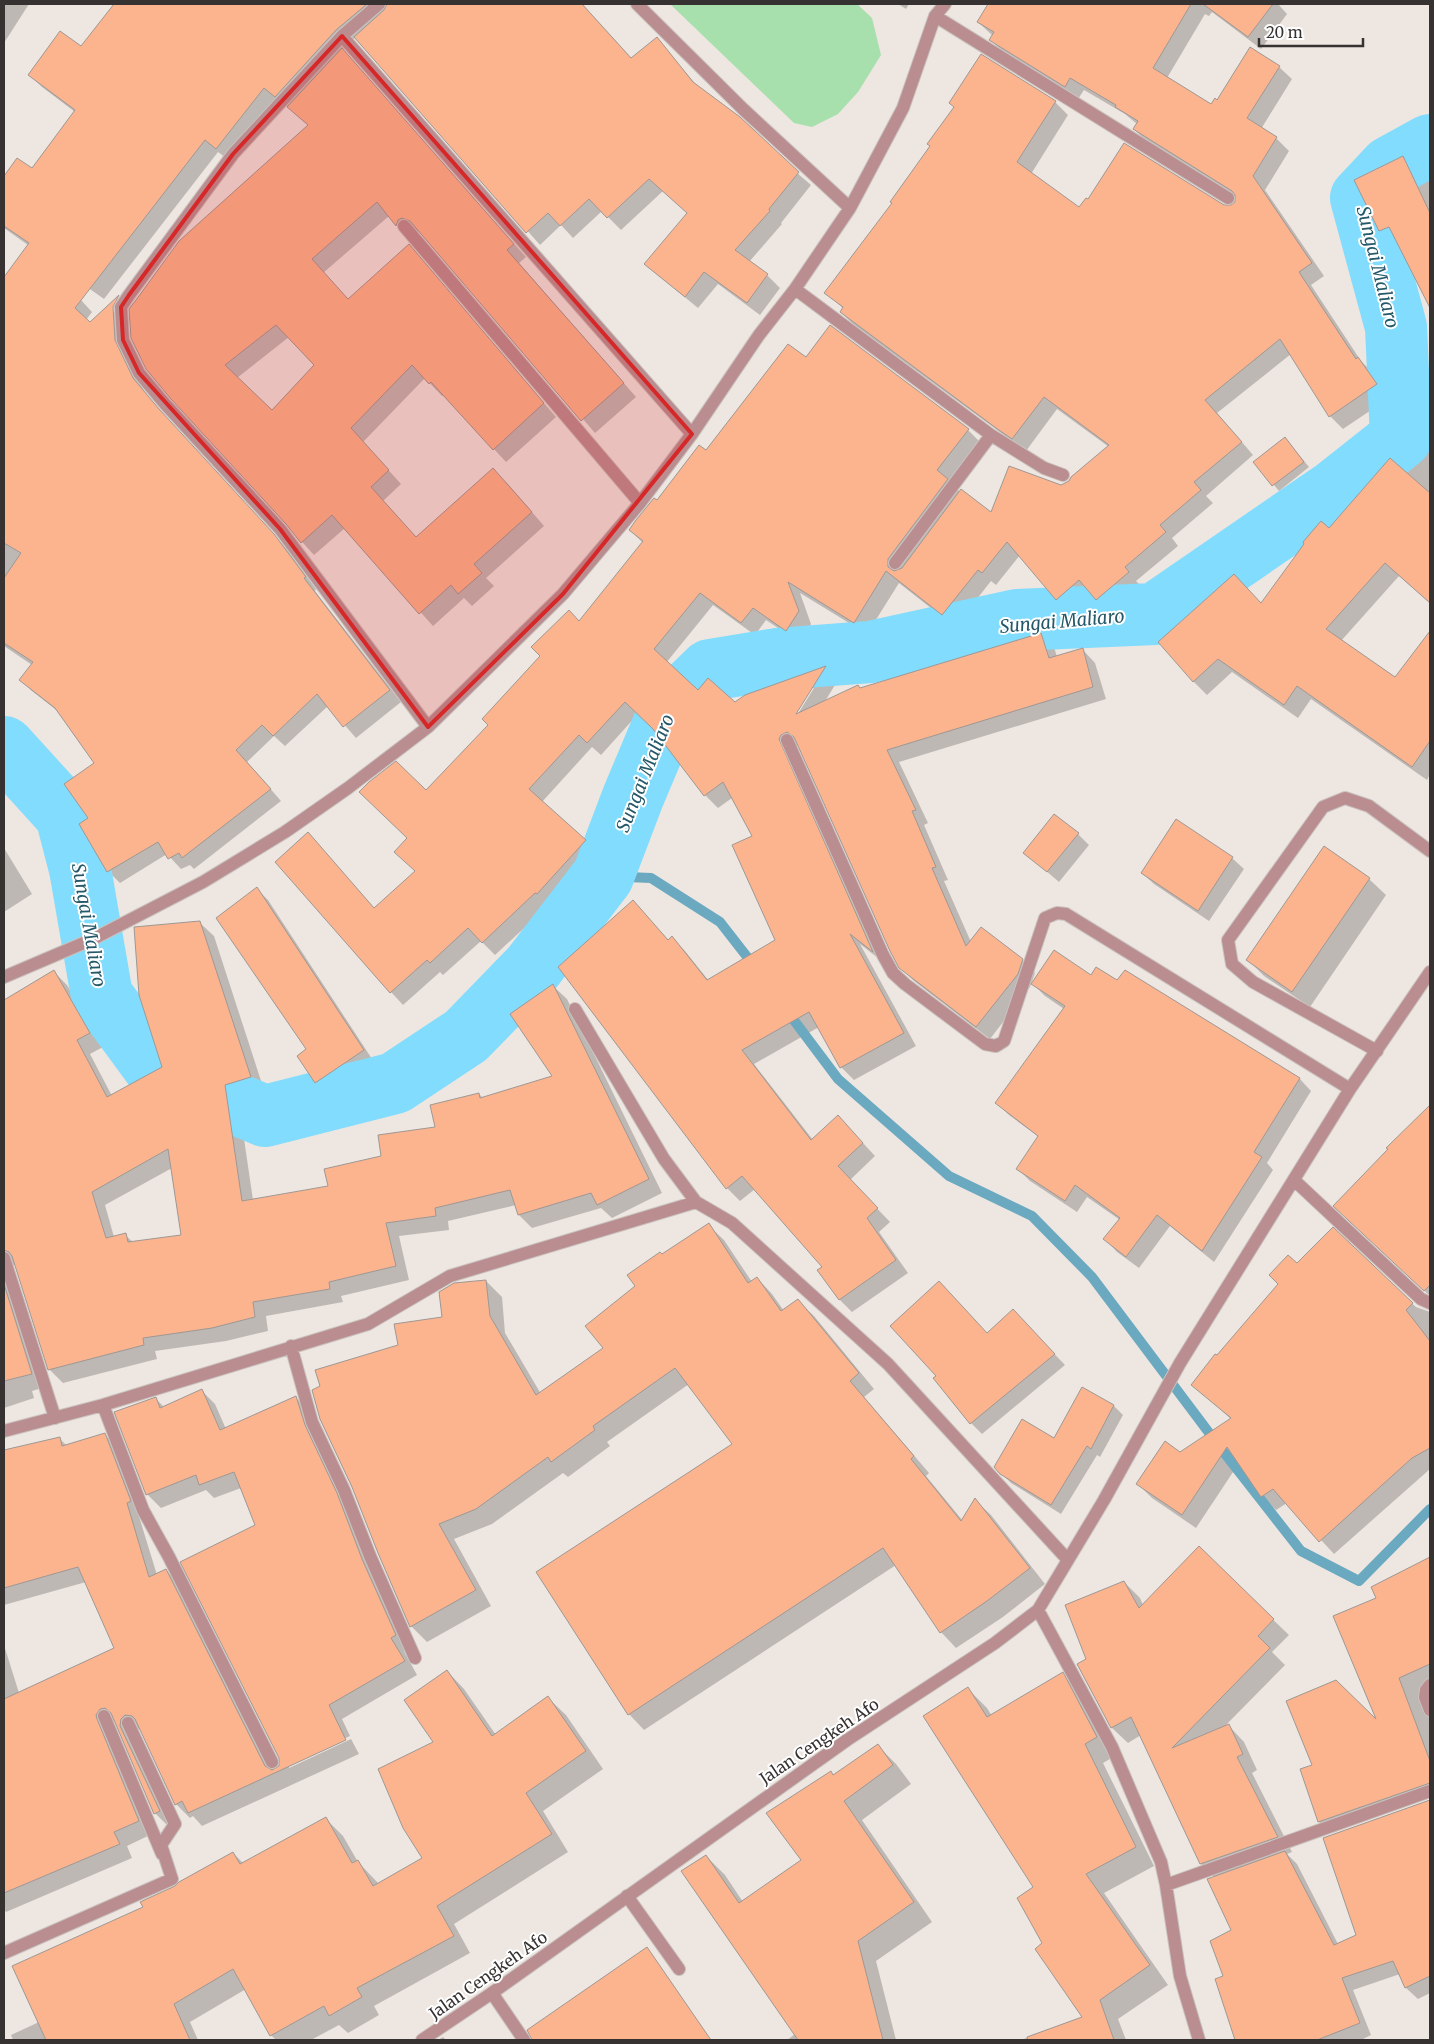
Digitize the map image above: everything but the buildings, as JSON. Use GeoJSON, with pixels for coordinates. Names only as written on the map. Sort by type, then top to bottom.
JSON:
{"type":"FeatureCollection","features":[{"type":"Feature","properties":{"kind":"street"},"geometry":{"type":"LineString","coordinates":[[379,4],[342,36],[233,154],[128,295],[121,307],[123,340],[139,373],[280,529],[428,727]]}},
{"type":"Feature","properties":{"kind":"street"},"geometry":{"type":"LineString","coordinates":[[638,4],[743,109],[850,208]]}},
{"type":"Feature","properties":{"kind":"street"},"geometry":{"type":"LineString","coordinates":[[4,977],[93,939],[203,882],[285,832],[348,788],[428,727],[563,594],[640,503],[692,434],[759,334],[794,289],[850,208],[903,108],[935,16],[945,4]]}},
{"type":"Feature","properties":{"kind":"street"},"geometry":{"type":"LineString","coordinates":[[935,16],[1228,198]]}},
{"type":"Feature","properties":{"kind":"street"},"geometry":{"type":"LineString","coordinates":[[342,36],[692,434]]}},
{"type":"Feature","properties":{"kind":"street"},"geometry":{"type":"LineString","coordinates":[[404,226],[640,503]]}},
{"type":"Feature","properties":{"kind":"street"},"geometry":{"type":"LineString","coordinates":[[794,289],[991,435],[1044,468],[1063,475]]}},
{"type":"Feature","properties":{"kind":"street"},"geometry":{"type":"LineString","coordinates":[[895,562],[991,435]]}},
{"type":"Feature","properties":{"kind":"street"},"geometry":{"type":"LineString","coordinates":[[787,740],[883,955],[893,973],[984,1044],[996,1046],[1004,1041],[1046,918],[1057,914],[1066,914],[1350,1089]]}},
{"type":"Feature","properties":{"kind":"street"},"geometry":{"type":"LineString","coordinates":[[1377,1051],[1253,982],[1232,964],[1228,940],[1323,807],[1345,798],[1369,806],[1430,851]]}},
{"type":"Feature","properties":{"kind":"street","name":"Jalan Cengkeh Afo"},"geometry":{"type":"LineString","coordinates":[[422,2040],[492,1993],[847,1740],[995,1643],[1038,1610],[1180,1363],[1350,1089],[1430,972]]}},
{"type":"Feature","properties":{"kind":"street"},"geometry":{"type":"LineString","coordinates":[[575,1009],[664,1159],[696,1202],[732,1223],[888,1364],[1068,1560]]}},
{"type":"Feature","properties":{"kind":"street"},"geometry":{"type":"LineString","coordinates":[[1294,1180],[1421,1299],[1430,1303]]}},
{"type":"Feature","properties":{"kind":"street"},"geometry":{"type":"LineString","coordinates":[[4,1431],[103,1405],[368,1324],[450,1276],[696,1202]]}},
{"type":"Feature","properties":{"kind":"street"},"geometry":{"type":"LineString","coordinates":[[4,1258],[55,1418]]}},
{"type":"Feature","properties":{"kind":"street"},"geometry":{"type":"LineString","coordinates":[[292,1346],[312,1422],[344,1490],[370,1556],[415,1658]]}},
{"type":"Feature","properties":{"kind":"street"},"geometry":{"type":"LineString","coordinates":[[103,1405],[143,1510],[169,1557],[272,1762]]}},
{"type":"Feature","properties":{"kind":"street"},"geometry":{"type":"LineString","coordinates":[[1038,1610],[1112,1747],[1161,1862],[1180,1976],[1199,2040]]}},
{"type":"Feature","properties":{"kind":"street"},"geometry":{"type":"LineString","coordinates":[[1430,1685],[1426,1690],[1426,1698],[1430,1710]]}},
{"type":"Feature","properties":{"kind":"street"},"geometry":{"type":"LineString","coordinates":[[104,1716],[172,1879]]}},
{"type":"Feature","properties":{"kind":"street"},"geometry":{"type":"LineString","coordinates":[[128,1724],[175,1824],[161,1845],[172,1879]]}},
{"type":"Feature","properties":{"kind":"street"},"geometry":{"type":"LineString","coordinates":[[1166,1885],[1430,1791]]}},
{"type":"Feature","properties":{"kind":"street"},"geometry":{"type":"LineString","coordinates":[[4,1953],[172,1879]]}},
{"type":"Feature","properties":{"kind":"street"},"geometry":{"type":"LineString","coordinates":[[627,1896],[679,1969]]}},
{"type":"Feature","properties":{"kind":"street"},"geometry":{"type":"LineString","coordinates":[[492,1993],[524,2040]]}},
{"type":"Feature","properties":{"kind":"highlighted area"},"geometry":{"type":"Polygon","coordinates":[[[342,36],[692,434],[563,594],[428,727],[280,529],[139,373],[123,340],[121,307],[129,295],[233,154],[342,36]]]}},
{"type":"Feature","properties":{"kind":"green space"},"geometry":{"type":"Polygon","coordinates":[[[670,4],[857,4],[872,18],[881,55],[858,92],[838,114],[812,127],[794,123],[670,4]]]}},
{"type":"Feature","properties":{"kind":"waterway","name":"Sungai Maliaro"},"geometry":{"type":"LineString","coordinates":[[4,747],[66,815],[80,869],[102,996],[157,1071],[265,1116],[395,1083],[466,1036],[533,967],[603,876],[633,797],[670,709],[710,670],[777,659],[870,652],[1017,620],[1155,614],[1334,491],[1401,438],[1396,327],[1361,198],[1390,167],[1430,145]]}},
{"type":"Feature","properties":{"kind":"waterway"},"geometry":{"type":"LineString","coordinates":[[603,876],[651,878],[720,922],[755,967]]}},
{"type":"Feature","properties":{"kind":"waterway"},"geometry":{"type":"LineString","coordinates":[[787,1011],[838,1079],[949,1176],[1032,1216],[1092,1277],[1222,1450],[1301,1551],[1359,1581],[1430,1509]]}}]}
